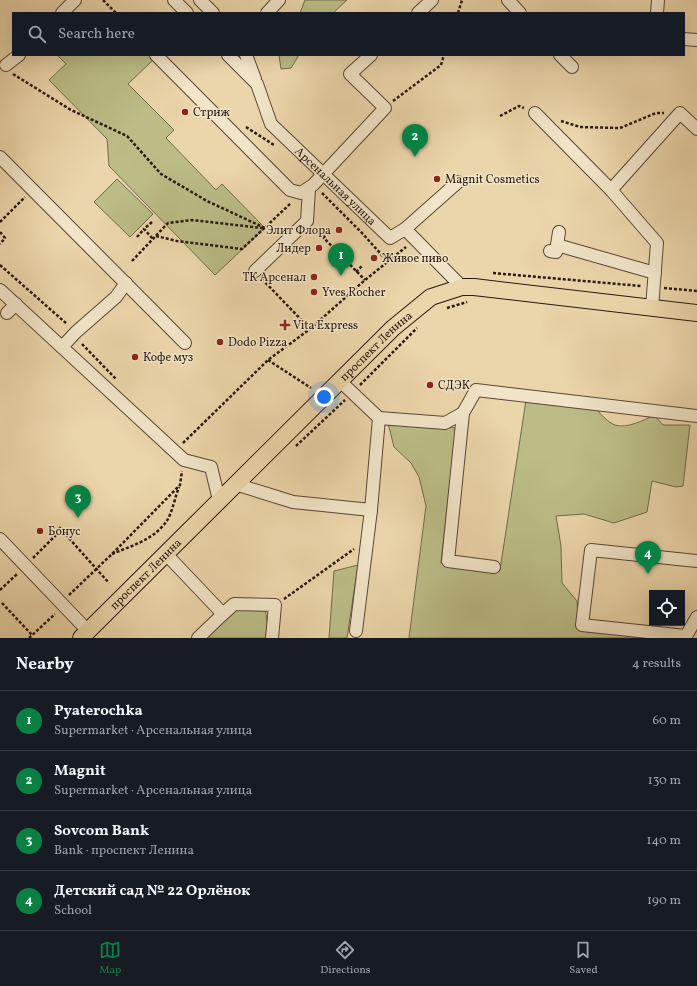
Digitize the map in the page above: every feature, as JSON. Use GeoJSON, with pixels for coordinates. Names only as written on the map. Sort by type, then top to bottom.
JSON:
{"type":"FeatureCollection","features":[{"type":"Feature","properties":{"kind":"main road","name":"проспект Ленина"},"geometry":{"type":"LineString","coordinates":[[84,635],[393,328],[431,297],[462,287],[697,313]]}},
{"type":"Feature","properties":{"kind":"street"},"geometry":{"type":"LineString","coordinates":[[63,12],[76,0]]}},
{"type":"Feature","properties":{"kind":"street"},"geometry":{"type":"LineString","coordinates":[[174,0],[186,12]]}},
{"type":"Feature","properties":{"kind":"street"},"geometry":{"type":"LineString","coordinates":[[200,0],[212,12]]}},
{"type":"Feature","properties":{"kind":"street"},"geometry":{"type":"LineString","coordinates":[[268,12],[279,0]]}},
{"type":"Feature","properties":{"kind":"street"},"geometry":{"type":"LineString","coordinates":[[419,12],[432,0]]}},
{"type":"Feature","properties":{"kind":"street"},"geometry":{"type":"LineString","coordinates":[[508,0],[519,12]]}},
{"type":"Feature","properties":{"kind":"street"},"geometry":{"type":"LineString","coordinates":[[657,12],[658,0]]}},
{"type":"Feature","properties":{"kind":"street"},"geometry":{"type":"LineString","coordinates":[[685,39],[697,40]]}},
{"type":"Feature","properties":{"kind":"street"},"geometry":{"type":"LineString","coordinates":[[8,69],[18,56]]}},
{"type":"Feature","properties":{"kind":"street"},"geometry":{"type":"LineString","coordinates":[[157,56],[290,190],[308,189],[385,108],[350,74],[370,56]]}},
{"type":"Feature","properties":{"kind":"street","name":"Арсенальная улица"},"geometry":{"type":"LineString","coordinates":[[229,56],[257,84],[271,124],[324,173],[390,238],[405,229]]}},
{"type":"Feature","properties":{"kind":"street"},"geometry":{"type":"LineString","coordinates":[[246,56],[257,84]]}},
{"type":"Feature","properties":{"kind":"street"},"geometry":{"type":"LineString","coordinates":[[561,56],[572,67]]}},
{"type":"Feature","properties":{"kind":"street"},"geometry":{"type":"LineString","coordinates":[[534,113],[611,190],[657,243],[652,308]]}},
{"type":"Feature","properties":{"kind":"street"},"geometry":{"type":"LineString","coordinates":[[611,190],[680,113],[697,129]]}},
{"type":"Feature","properties":{"kind":"street"},"geometry":{"type":"LineString","coordinates":[[0,157],[185,343]]}},
{"type":"Feature","properties":{"kind":"street"},"geometry":{"type":"LineString","coordinates":[[458,182],[405,229],[462,287]]}},
{"type":"Feature","properties":{"kind":"street"},"geometry":{"type":"LineString","coordinates":[[255,271],[307,221],[308,189]]}},
{"type":"Feature","properties":{"kind":"street"},"geometry":{"type":"LineString","coordinates":[[559,232],[554,248],[655,273]]}},
{"type":"Feature","properties":{"kind":"street"},"geometry":{"type":"LineString","coordinates":[[62,347],[76,332],[116,298],[126,283]]}},
{"type":"Feature","properties":{"kind":"street"},"geometry":{"type":"LineString","coordinates":[[0,290],[184,460],[211,467],[219,500]]}},
{"type":"Feature","properties":{"kind":"street"},"geometry":{"type":"LineString","coordinates":[[7,313],[16,304]]}},
{"type":"Feature","properties":{"kind":"street"},"geometry":{"type":"LineString","coordinates":[[340,381],[379,418],[445,423],[463,413]]}},
{"type":"Feature","properties":{"kind":"street"},"geometry":{"type":"LineString","coordinates":[[494,567],[448,562],[463,413],[476,390],[697,416]]}},
{"type":"Feature","properties":{"kind":"street"},"geometry":{"type":"LineString","coordinates":[[356,631],[372,510],[379,418]]}},
{"type":"Feature","properties":{"kind":"street"},"geometry":{"type":"LineString","coordinates":[[235,484],[293,502],[372,510]]}},
{"type":"Feature","properties":{"kind":"street"},"geometry":{"type":"LineString","coordinates":[[0,539],[62,604],[84,635]]}},
{"type":"Feature","properties":{"kind":"street"},"geometry":{"type":"LineString","coordinates":[[697,561],[591,550],[582,625],[686,636],[697,617]]}},
{"type":"Feature","properties":{"kind":"street"},"geometry":{"type":"LineString","coordinates":[[166,554],[223,614]]}},
{"type":"Feature","properties":{"kind":"street"},"geometry":{"type":"LineString","coordinates":[[198,638],[234,604],[275,605],[272,638]]}},
{"type":"Feature","properties":{"kind":"path"},"geometry":{"type":"LineString","coordinates":[[103,0],[115,12]]}},
{"type":"Feature","properties":{"kind":"path"},"geometry":{"type":"LineString","coordinates":[[458,12],[462,0]]}},
{"type":"Feature","properties":{"kind":"path"},"geometry":{"type":"LineString","coordinates":[[385,108],[441,65],[444,56]]}},
{"type":"Feature","properties":{"kind":"path"},"geometry":{"type":"LineString","coordinates":[[8,69],[71,110],[127,136],[162,174],[207,201],[265,228]]}},
{"type":"Feature","properties":{"kind":"path"},"geometry":{"type":"LineString","coordinates":[[500,116],[519,106],[534,113],[580,127],[620,128],[656,113],[680,113]]}},
{"type":"Feature","properties":{"kind":"path"},"geometry":{"type":"LineString","coordinates":[[240,123],[279,148]]}},
{"type":"Feature","properties":{"kind":"path"},"geometry":{"type":"LineString","coordinates":[[0,222],[25,197],[25,182]]}},
{"type":"Feature","properties":{"kind":"path"},"geometry":{"type":"LineString","coordinates":[[144,229],[154,238],[242,250],[308,189],[357,228],[388,262]]}},
{"type":"Feature","properties":{"kind":"path"},"geometry":{"type":"LineString","coordinates":[[132,261],[168,223],[192,220],[265,228]]}},
{"type":"Feature","properties":{"kind":"path"},"geometry":{"type":"LineString","coordinates":[[307,221],[365,280]]}},
{"type":"Feature","properties":{"kind":"path"},"geometry":{"type":"LineString","coordinates":[[137,237],[152,222]]}},
{"type":"Feature","properties":{"kind":"path"},"geometry":{"type":"LineString","coordinates":[[323,238],[330,231]]}},
{"type":"Feature","properties":{"kind":"path"},"geometry":{"type":"LineString","coordinates":[[0,232],[5,238],[0,244]]}},
{"type":"Feature","properties":{"kind":"path"},"geometry":{"type":"LineString","coordinates":[[111,555],[151,538],[166,522],[180,485],[184,460],[181,444],[268,360],[310,329],[365,280],[410,244]]}},
{"type":"Feature","properties":{"kind":"path"},"geometry":{"type":"LineString","coordinates":[[340,255],[347,249]]}},
{"type":"Feature","properties":{"kind":"path"},"geometry":{"type":"LineString","coordinates":[[0,265],[76,332]]}},
{"type":"Feature","properties":{"kind":"path"},"geometry":{"type":"LineString","coordinates":[[356,272],[363,265]]}},
{"type":"Feature","properties":{"kind":"path"},"geometry":{"type":"LineString","coordinates":[[255,271],[310,329]]}},
{"type":"Feature","properties":{"kind":"path"},"geometry":{"type":"LineString","coordinates":[[487,273],[697,291]]}},
{"type":"Feature","properties":{"kind":"path"},"geometry":{"type":"LineString","coordinates":[[268,360],[311,388]]}},
{"type":"Feature","properties":{"kind":"path"},"geometry":{"type":"LineString","coordinates":[[29,638],[180,485]]}},
{"type":"Feature","properties":{"kind":"path"},"geometry":{"type":"LineString","coordinates":[[0,590],[60,528],[109,583]]}},
{"type":"Feature","properties":{"kind":"path"},"geometry":{"type":"LineString","coordinates":[[275,605],[368,539]]}},
{"type":"Feature","properties":{"kind":"path"},"geometry":{"type":"LineString","coordinates":[[2,603],[32,635]]}},
{"type":"Feature","properties":{"kind":"green space"},"geometry":{"type":"Polygon","coordinates":[[[305,0],[347,0],[334,12],[300,12],[305,0]]]}},
{"type":"Feature","properties":{"kind":"green space"},"geometry":{"type":"Polygon","coordinates":[[[58,56],[151,56],[154,59],[128,84],[174,130],[166,138],[216,190],[222,184],[265,228],[215,275],[109,166],[107,139],[49,80],[66,64],[58,56]]]}},
{"type":"Feature","properties":{"kind":"green space"},"geometry":{"type":"Polygon","coordinates":[[[279,56],[298,56],[291,68],[281,69],[279,56]]]}},
{"type":"Feature","properties":{"kind":"green space"},"geometry":{"type":"Polygon","coordinates":[[[117,179],[153,214],[130,237],[94,202],[117,179]]]}},
{"type":"Feature","properties":{"kind":"green space"},"geometry":{"type":"Polygon","coordinates":[[[526,400],[594,407],[609,422],[619,426],[635,423],[654,415],[663,425],[690,425],[683,486],[676,487],[652,481],[647,512],[614,523],[584,514],[556,516],[561,546],[562,583],[577,601],[579,631],[660,638],[409,638],[426,506],[419,477],[411,463],[394,447],[388,423],[456,428],[441,563],[500,570],[526,400]]]}},
{"type":"Feature","properties":{"kind":"green space"},"geometry":{"type":"Polygon","coordinates":[[[358,565],[347,638],[329,638],[334,571],[358,565]]]}},
{"type":"Feature","properties":{"kind":"green space"},"geometry":{"type":"Polygon","coordinates":[[[238,609],[265,609],[268,628],[267,638],[204,638],[238,609]]]}},
{"type":"Feature","properties":{"kind":"place","name":"Стриж"},"geometry":{"type":"Point","coordinates":[185,112]}},
{"type":"Feature","properties":{"kind":"place","name":"Magnit"},"geometry":{"type":"Point","coordinates":[415,157]}},
{"type":"Feature","properties":{"kind":"place","name":"Magnit Cosmetics"},"geometry":{"type":"Point","coordinates":[437,179]}},
{"type":"Feature","properties":{"kind":"place","name":"Элит Флора"},"geometry":{"type":"Point","coordinates":[339,230]}},
{"type":"Feature","properties":{"kind":"place","name":"Лидер"},"geometry":{"type":"Point","coordinates":[319,248]}},
{"type":"Feature","properties":{"kind":"place","name":"Живое пиво"},"geometry":{"type":"Point","coordinates":[374,258]}},
{"type":"Feature","properties":{"kind":"place","name":"Pyaterochka"},"geometry":{"type":"Point","coordinates":[341,276]}},
{"type":"Feature","properties":{"kind":"place","name":"ТК Арсенал"},"geometry":{"type":"Point","coordinates":[314,277]}},
{"type":"Feature","properties":{"kind":"place","name":"Yves Rocher"},"geometry":{"type":"Point","coordinates":[314,292]}},
{"type":"Feature","properties":{"kind":"place","name":"Vita Express"},"geometry":{"type":"Point","coordinates":[285,325]}},
{"type":"Feature","properties":{"kind":"place","name":"Dodo Pizza"},"geometry":{"type":"Point","coordinates":[220,342]}},
{"type":"Feature","properties":{"kind":"place","name":"Кофе муз"},"geometry":{"type":"Point","coordinates":[135,357]}},
{"type":"Feature","properties":{"kind":"place","name":"СДЭК"},"geometry":{"type":"Point","coordinates":[430,385]}},
{"type":"Feature","properties":{"kind":"place","name":"Sovcom Bank"},"geometry":{"type":"Point","coordinates":[78,518]}},
{"type":"Feature","properties":{"kind":"place","name":"Бонус"},"geometry":{"type":"Point","coordinates":[40,531]}},
{"type":"Feature","properties":{"kind":"place","name":"Детский сад № 22 Орлёнок"},"geometry":{"type":"Point","coordinates":[648,574]}}]}
